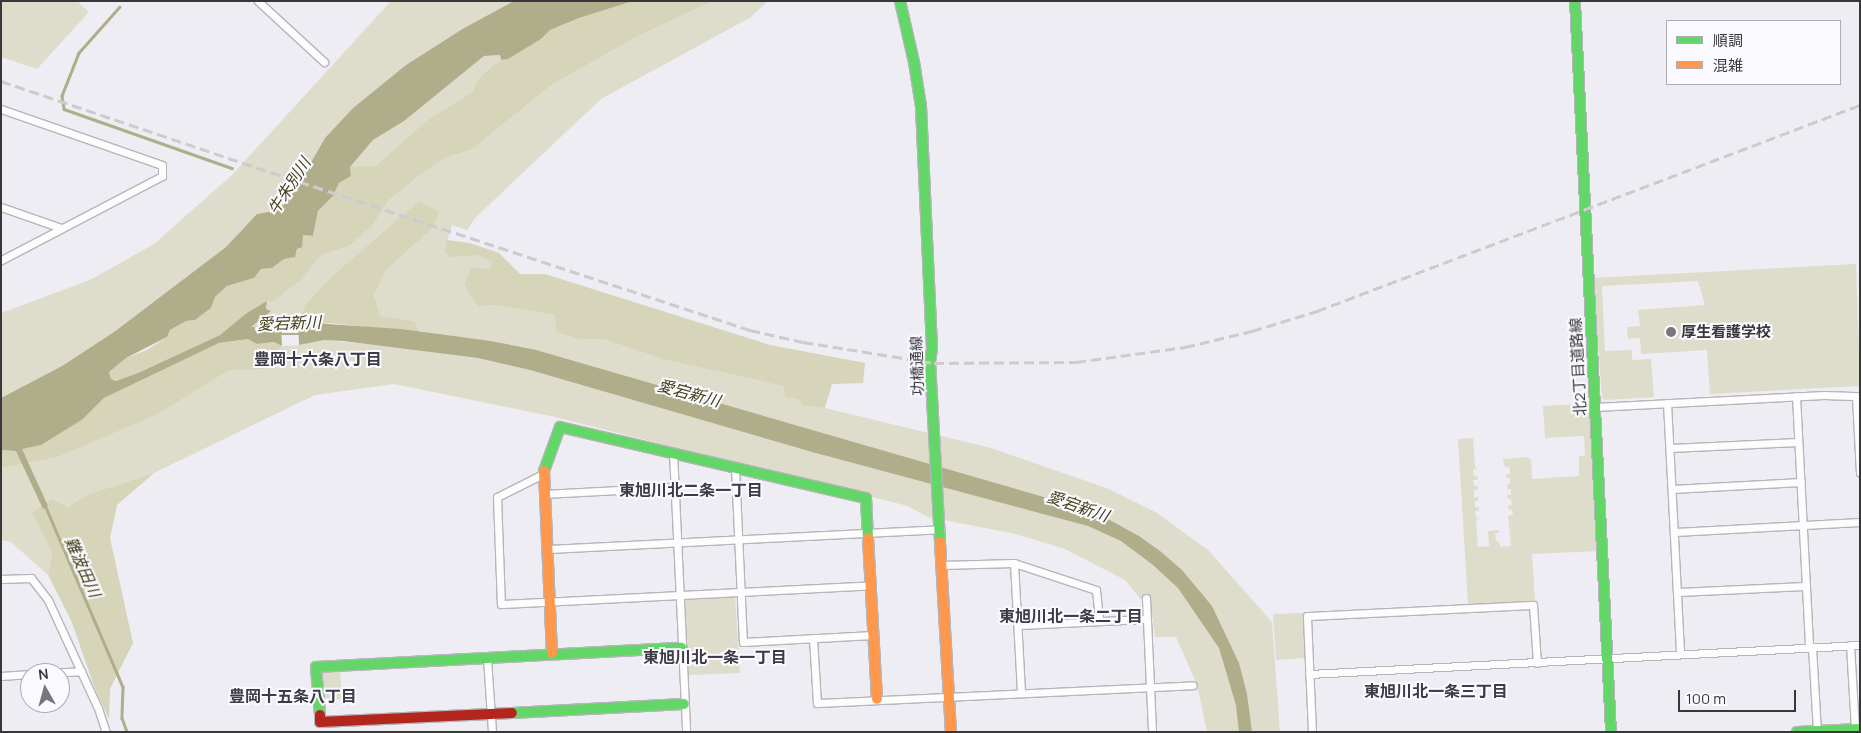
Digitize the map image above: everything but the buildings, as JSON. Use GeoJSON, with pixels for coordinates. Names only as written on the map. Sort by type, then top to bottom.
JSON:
{"type":"FeatureCollection","features":[{"type":"Feature","properties":{"kind":"street"},"geometry":{"type":"LineString","coordinates":[[258,1],[324,62]]}},
{"type":"Feature","properties":{"kind":"street","name":"功橋通線"},"geometry":{"type":"LineString","coordinates":[[900,1],[914,62],[921,106],[932,349],[930,362],[951,732]]}},
{"type":"Feature","properties":{"kind":"street","name":"北2丁目道路線"},"geometry":{"type":"LineString","coordinates":[[1575,1],[1611,732]]}},
{"type":"Feature","properties":{"kind":"street"},"geometry":{"type":"LineString","coordinates":[[1,109],[162,165],[162,176],[1,260]]}},
{"type":"Feature","properties":{"kind":"street"},"geometry":{"type":"LineString","coordinates":[[1,207],[60,228]]}},
{"type":"Feature","properties":{"kind":"street"},"geometry":{"type":"LineString","coordinates":[[1595,407],[1796,396],[1858,396],[1860,474]]}},
{"type":"Feature","properties":{"kind":"street"},"geometry":{"type":"LineString","coordinates":[[1796,396],[1815,731]]}},
{"type":"Feature","properties":{"kind":"street"},"geometry":{"type":"LineString","coordinates":[[1667,404],[1680,654]]}},
{"type":"Feature","properties":{"kind":"street"},"geometry":{"type":"LineString","coordinates":[[552,653],[543,474],[560,427],[866,498],[877,699]]}},
{"type":"Feature","properties":{"kind":"street"},"geometry":{"type":"LineString","coordinates":[[1670,448],[1798,442]]}},
{"type":"Feature","properties":{"kind":"street"},"geometry":{"type":"LineString","coordinates":[[673,452],[686,732]]}},
{"type":"Feature","properties":{"kind":"street"},"geometry":{"type":"LineString","coordinates":[[734,466],[743,642],[873,635]]}},
{"type":"Feature","properties":{"kind":"street"},"geometry":{"type":"LineString","coordinates":[[543,474],[496,497],[501,604],[870,585]]}},
{"type":"Feature","properties":{"kind":"street"},"geometry":{"type":"LineString","coordinates":[[1672,489],[1801,482]]}},
{"type":"Feature","properties":{"kind":"street"},"geometry":{"type":"LineString","coordinates":[[544,494],[675,487]]}},
{"type":"Feature","properties":{"kind":"street"},"geometry":{"type":"LineString","coordinates":[[1675,532],[1860,522]]}},
{"type":"Feature","properties":{"kind":"street"},"geometry":{"type":"LineString","coordinates":[[547,550],[940,529]]}},
{"type":"Feature","properties":{"kind":"street"},"geometry":{"type":"LineString","coordinates":[[1014,563],[1019,625],[1021,693]]}},
{"type":"Feature","properties":{"kind":"street"},"geometry":{"type":"LineString","coordinates":[[942,565],[1014,563],[1096,590],[1099,621]]}},
{"type":"Feature","properties":{"kind":"street"},"geometry":{"type":"LineString","coordinates":[[1,579],[31,578],[48,600],[81,671],[106,732]]}},
{"type":"Feature","properties":{"kind":"street"},"geometry":{"type":"LineString","coordinates":[[1677,592],[1806,586]]}},
{"type":"Feature","properties":{"kind":"street"},"geometry":{"type":"LineString","coordinates":[[1146,598],[1152,732]]}},
{"type":"Feature","properties":{"kind":"street"},"geometry":{"type":"LineString","coordinates":[[1312,732],[1307,616],[1533,605],[1537,663]]}},
{"type":"Feature","properties":{"kind":"street"},"geometry":{"type":"LineString","coordinates":[[1019,625],[1146,619]]}},
{"type":"Feature","properties":{"kind":"street"},"geometry":{"type":"LineString","coordinates":[[813,638],[817,702],[1193,685]]}},
{"type":"Feature","properties":{"kind":"street"},"geometry":{"type":"LineString","coordinates":[[1797,732],[1857,729],[1850,645]]}},
{"type":"Feature","properties":{"kind":"street"},"geometry":{"type":"LineString","coordinates":[[1309,674],[1860,645]]}},
{"type":"Feature","properties":{"kind":"street"},"geometry":{"type":"LineString","coordinates":[[682,648],[552,653],[316,667],[320,722],[684,704]]}},
{"type":"Feature","properties":{"kind":"street"},"geometry":{"type":"LineString","coordinates":[[487,658],[492,732]]}},
{"type":"Feature","properties":{"kind":"street"},"geometry":{"type":"LineString","coordinates":[[70,672],[81,671]]}},
{"type":"Feature","properties":{"kind":"street"},"geometry":{"type":"LineString","coordinates":[[1,676],[20,675]]}},
{"type":"Feature","properties":{"kind":"shaded area"},"geometry":{"type":"Polygon","coordinates":[[[1,1],[77,1],[89,12],[37,69],[1,57],[1,1]]]}},
{"type":"Feature","properties":{"kind":"shaded area"},"geometry":{"type":"Polygon","coordinates":[[[391,1],[514,1],[464,28],[406,65],[353,108],[325,138],[294,192],[279,210],[257,214],[226,247],[114,332],[62,366],[1,398],[1,313],[90,280],[154,244],[232,175],[391,1]]]}},
{"type":"Feature","properties":{"kind":"shaded area","name":"牛朱別川"},"geometry":{"type":"Polygon","coordinates":[[[514,1],[633,1],[579,18],[550,30],[541,39],[508,59],[501,60],[500,55],[484,56],[404,121],[373,140],[350,167],[351,176],[339,183],[333,196],[318,211],[313,236],[303,235],[302,247],[297,249],[295,257],[284,259],[272,268],[261,269],[254,278],[227,286],[215,297],[211,308],[195,320],[186,321],[170,330],[167,337],[126,358],[109,372],[111,379],[116,381],[138,373],[220,335],[247,313],[267,301],[266,309],[271,311],[251,327],[281,323],[282,346],[274,342],[257,344],[248,339],[219,343],[104,398],[83,419],[41,445],[22,449],[48,506],[43,509],[16,451],[1,450],[1,398],[62,366],[114,332],[226,247],[257,214],[279,210],[294,192],[325,138],[353,108],[406,65],[464,28],[514,1]]]}},
{"type":"Feature","properties":{"kind":"shaded area"},"geometry":{"type":"Polygon","coordinates":[[[633,1],[713,1],[640,35],[553,84],[471,150],[447,157],[420,175],[390,199],[372,226],[349,246],[321,255],[301,280],[274,301],[267,301],[220,335],[138,373],[116,381],[111,379],[109,372],[126,358],[147,350],[167,337],[170,330],[186,321],[195,320],[211,308],[215,297],[227,286],[254,278],[261,269],[272,268],[284,259],[294,257],[303,235],[313,236],[318,211],[333,196],[339,183],[351,176],[350,167],[376,166],[430,118],[471,93],[481,76],[492,66],[541,39],[550,30],[579,18],[633,1]]]}},
{"type":"Feature","properties":{"kind":"shaded area"},"geometry":{"type":"Polygon","coordinates":[[[713,1],[768,1],[751,17],[601,99],[475,218],[467,230],[452,225],[444,251],[476,255],[492,262],[490,269],[471,267],[464,285],[478,307],[495,305],[555,315],[556,332],[579,339],[603,339],[666,360],[785,386],[804,406],[825,408],[991,448],[1109,489],[1157,513],[1208,550],[1272,622],[1280,732],[1207,732],[1197,685],[1176,637],[1155,637],[1152,613],[1125,580],[1065,549],[1016,534],[928,517],[908,506],[555,417],[394,384],[315,395],[154,473],[89,494],[66,507],[32,513],[52,553],[48,575],[11,542],[1,540],[1,468],[158,414],[228,371],[265,369],[282,346],[324,340],[408,348],[478,358],[530,370],[812,452],[933,484],[931,465],[491,341],[421,333],[414,321],[380,316],[374,295],[386,270],[433,228],[419,201],[331,277],[305,305],[298,322],[250,327],[270,310],[266,310],[267,301],[274,301],[301,280],[321,255],[349,246],[372,226],[390,199],[420,175],[447,157],[471,150],[553,84],[640,35],[713,1]]]}},
{"type":"Feature","properties":{"kind":"shaded area"},"geometry":{"type":"Polygon","coordinates":[[[500,55],[501,60],[508,59],[492,66],[481,76],[471,93],[430,118],[376,167],[350,167],[373,140],[404,121],[484,56],[500,55]]]}},
{"type":"Feature","properties":{"kind":"shaded area"},"geometry":{"type":"Polygon","coordinates":[[[419,201],[438,212],[433,228],[386,270],[374,295],[380,316],[414,321],[421,333],[330,323],[311,325],[298,322],[305,305],[331,277],[419,201]]]}},
{"type":"Feature","properties":{"kind":"shaded area"},"geometry":{"type":"Polygon","coordinates":[[[447,240],[470,243],[499,253],[520,274],[545,274],[770,345],[865,363],[863,383],[832,384],[825,408],[804,406],[797,399],[785,397],[784,386],[666,360],[603,339],[579,339],[556,332],[555,315],[495,305],[478,307],[464,285],[471,267],[490,269],[492,262],[476,255],[450,257],[444,251],[447,240]]]}},
{"type":"Feature","properties":{"kind":"shaded area"},"geometry":{"type":"Polygon","coordinates":[[[1856,264],[1860,386],[1710,394],[1707,350],[1641,354],[1640,338],[1628,339],[1627,327],[1640,326],[1638,310],[1705,305],[1698,281],[1602,286],[1605,351],[1632,350],[1632,360],[1651,359],[1654,397],[1605,400],[1602,398],[1593,278],[1856,264]]]}},
{"type":"Feature","properties":{"kind":"shaded area"},"geometry":{"type":"Polygon","coordinates":[[[298,322],[401,329],[491,341],[536,350],[1054,500],[1106,518],[1139,536],[1160,551],[1182,570],[1212,606],[1239,663],[1247,694],[1252,732],[1239,732],[1236,705],[1219,648],[1178,588],[1153,565],[1121,541],[1088,526],[812,452],[530,370],[478,358],[343,341],[324,340],[299,345],[298,322]]]}},
{"type":"Feature","properties":{"kind":"shaded area"},"geometry":{"type":"Polygon","coordinates":[[[248,339],[257,344],[274,342],[282,346],[265,369],[228,371],[158,414],[57,457],[1,468],[1,450],[16,451],[83,419],[104,398],[219,343],[248,339]]]}},
{"type":"Feature","properties":{"kind":"shaded area"},"geometry":{"type":"Polygon","coordinates":[[[1593,403],[1600,551],[1532,554],[1535,602],[1468,605],[1458,439],[1473,438],[1475,467],[1477,469],[1473,470],[1474,476],[1477,476],[1478,480],[1473,480],[1474,486],[1478,486],[1478,490],[1474,490],[1474,497],[1478,497],[1478,501],[1475,501],[1475,507],[1478,507],[1479,511],[1475,511],[1476,517],[1479,519],[1476,520],[1478,547],[1489,546],[1488,531],[1499,530],[1499,533],[1495,533],[1496,541],[1499,541],[1500,547],[1511,546],[1508,516],[1513,515],[1512,510],[1508,509],[1508,506],[1512,505],[1511,499],[1508,499],[1507,495],[1511,495],[1511,489],[1507,489],[1507,485],[1510,484],[1510,478],[1506,478],[1506,474],[1510,474],[1510,468],[1504,466],[1503,459],[1525,457],[1531,459],[1532,479],[1579,476],[1579,456],[1585,456],[1584,436],[1545,438],[1543,406],[1593,403]]]}},
{"type":"Feature","properties":{"kind":"shaded area"},"geometry":{"type":"Polygon","coordinates":[[[154,473],[117,505],[110,538],[133,643],[110,689],[109,719],[94,686],[71,620],[48,575],[52,553],[32,513],[51,499],[67,507],[89,494],[154,473]]]}},
{"type":"Feature","properties":{"kind":"shaded area"},"geometry":{"type":"Polygon","coordinates":[[[735,597],[740,673],[689,675],[685,600],[735,597]]]}},
{"type":"Feature","properties":{"kind":"shaded area"},"geometry":{"type":"Polygon","coordinates":[[[1305,613],[1306,658],[1276,660],[1273,614],[1305,613]]]}},
{"type":"Feature","properties":{"kind":"shaded area"},"geometry":{"type":"Polygon","coordinates":[[[325,669],[340,669],[342,699],[323,701],[321,674],[325,669]]]}},
{"type":"Feature","properties":{"kind":"waterway"},"geometry":{"type":"LineString","coordinates":[[120,7],[79,53],[62,96],[64,109],[232,168]]}},
{"type":"Feature","properties":{"kind":"waterway"},"geometry":{"type":"LineString","coordinates":[[284,186],[296,193]]}},
{"type":"Feature","properties":{"kind":"waterway","name":"愛宕新川"},"geometry":{"type":"LineString","coordinates":[[280,334],[300,334]]}},
{"type":"Feature","properties":{"kind":"waterway","name":"難波田川"},"geometry":{"type":"LineString","coordinates":[[45,505],[123,687],[122,718],[127,732]]}},
{"type":"Feature","properties":{"kind":"railway"},"geometry":{"type":"LineString","coordinates":[[1,81],[750,330],[803,342],[934,363],[1076,362],[1185,347],[1252,331],[1317,311],[1860,105]]}},
{"type":"Feature","properties":{"kind":"traffic: fast"},"geometry":{"type":"LineString","coordinates":[[900,1],[914,62],[921,106],[932,349],[930,362],[940,542]]}},
{"type":"Feature","properties":{"kind":"traffic: fast"},"geometry":{"type":"LineString","coordinates":[[1575,1],[1611,732]]}},
{"type":"Feature","properties":{"kind":"traffic: fast"},"geometry":{"type":"LineString","coordinates":[[544,471],[560,427],[866,498],[868,538]]}},
{"type":"Feature","properties":{"kind":"traffic: fast"},"geometry":{"type":"LineString","coordinates":[[320,715],[316,667],[682,648]]}},
{"type":"Feature","properties":{"kind":"traffic: fast"},"geometry":{"type":"LineString","coordinates":[[512,713],[684,704]]}},
{"type":"Feature","properties":{"kind":"traffic: fast"},"geometry":{"type":"LineString","coordinates":[[1797,732],[1860,729]]}},
{"type":"Feature","properties":{"kind":"traffic: slow"},"geometry":{"type":"LineString","coordinates":[[544,471],[552,653]]}},
{"type":"Feature","properties":{"kind":"traffic: slow"},"geometry":{"type":"LineString","coordinates":[[868,538],[877,699]]}},
{"type":"Feature","properties":{"kind":"traffic: slow"},"geometry":{"type":"LineString","coordinates":[[940,542],[951,732]]}},
{"type":"Feature","properties":{"kind":"traffic: jam"},"geometry":{"type":"LineString","coordinates":[[320,715],[320,722],[512,713]]}},
{"type":"Feature","properties":{"kind":"place","name":"厚生看護学校"},"geometry":{"type":"Point","coordinates":[1671,332]}},
{"type":"Feature","properties":{"kind":"district","name":"豊岡十六条八丁目"},"geometry":{"type":"Point","coordinates":[318,359]}},
{"type":"Feature","properties":{"kind":"district","name":"東旭川北二条一丁目"},"geometry":{"type":"Point","coordinates":[691,490]}},
{"type":"Feature","properties":{"kind":"district","name":"東旭川北一条二丁目"},"geometry":{"type":"Point","coordinates":[1071,616]}},
{"type":"Feature","properties":{"kind":"district","name":"東旭川北一条一丁目"},"geometry":{"type":"Point","coordinates":[715,657]}},
{"type":"Feature","properties":{"kind":"district","name":"東旭川北一条三丁目"},"geometry":{"type":"Point","coordinates":[1436,691]}},
{"type":"Feature","properties":{"kind":"district","name":"豊岡十五条八丁目"},"geometry":{"type":"Point","coordinates":[293,696]}}]}
